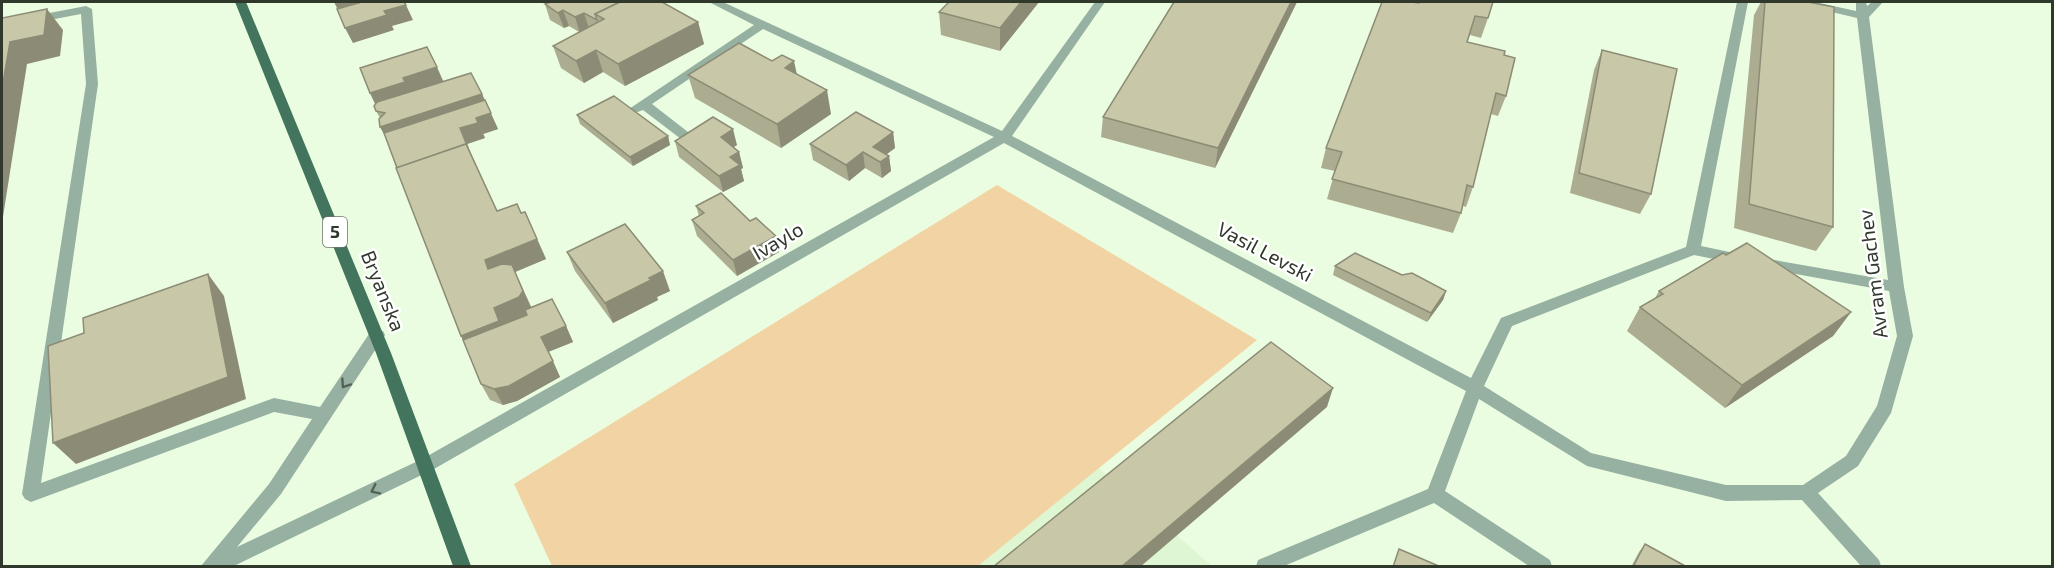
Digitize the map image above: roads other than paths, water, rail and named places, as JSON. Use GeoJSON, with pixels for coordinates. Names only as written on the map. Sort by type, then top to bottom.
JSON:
{"type":"FeatureCollection","features":[{"type":"Feature","properties":{"kind":"main road","name":"Bryanska"},"geometry":{"type":"LineString","coordinates":[[240,2],[428,464],[462,567]]}},
{"type":"Feature","properties":{"kind":"street","name":"Vasil Levski"},"geometry":{"type":"LineString","coordinates":[[715,2],[1004,137],[1475,388],[1587,459],[1726,493],[1806,492]]}},
{"type":"Feature","properties":{"kind":"street","name":"Ivaylo"},"geometry":{"type":"LineString","coordinates":[[216,567],[428,464],[1004,137],[1100,2]]}},
{"type":"Feature","properties":{"kind":"street"},"geometry":{"type":"LineString","coordinates":[[1693,250],[1743,2]]}},
{"type":"Feature","properties":{"kind":"street"},"geometry":{"type":"LineString","coordinates":[[1802,2],[1862,9],[1878,2]]}},
{"type":"Feature","properties":{"kind":"street"},"geometry":{"type":"LineString","coordinates":[[2,26],[86,9],[92,84],[31,494],[274,405],[324,415]]}},
{"type":"Feature","properties":{"kind":"street","name":"Avram Gachev"},"geometry":{"type":"LineString","coordinates":[[1806,492],[1852,461],[1885,408],[1905,336],[1896,287],[1862,9]]}},
{"type":"Feature","properties":{"kind":"street"},"geometry":{"type":"LineString","coordinates":[[690,139],[640,106],[762,25]]}},
{"type":"Feature","properties":{"kind":"street"},"geometry":{"type":"LineString","coordinates":[[1265,567],[1435,494],[1475,388],[1506,322],[1693,250],[1896,287]]}},
{"type":"Feature","properties":{"kind":"street"},"geometry":{"type":"LineString","coordinates":[[210,567],[275,489],[377,335]]}},
{"type":"Feature","properties":{"kind":"street"},"geometry":{"type":"LineString","coordinates":[[1806,492],[1872,567]]}},
{"type":"Feature","properties":{"kind":"street"},"geometry":{"type":"LineString","coordinates":[[1435,494],[1542,567]]}}]}
